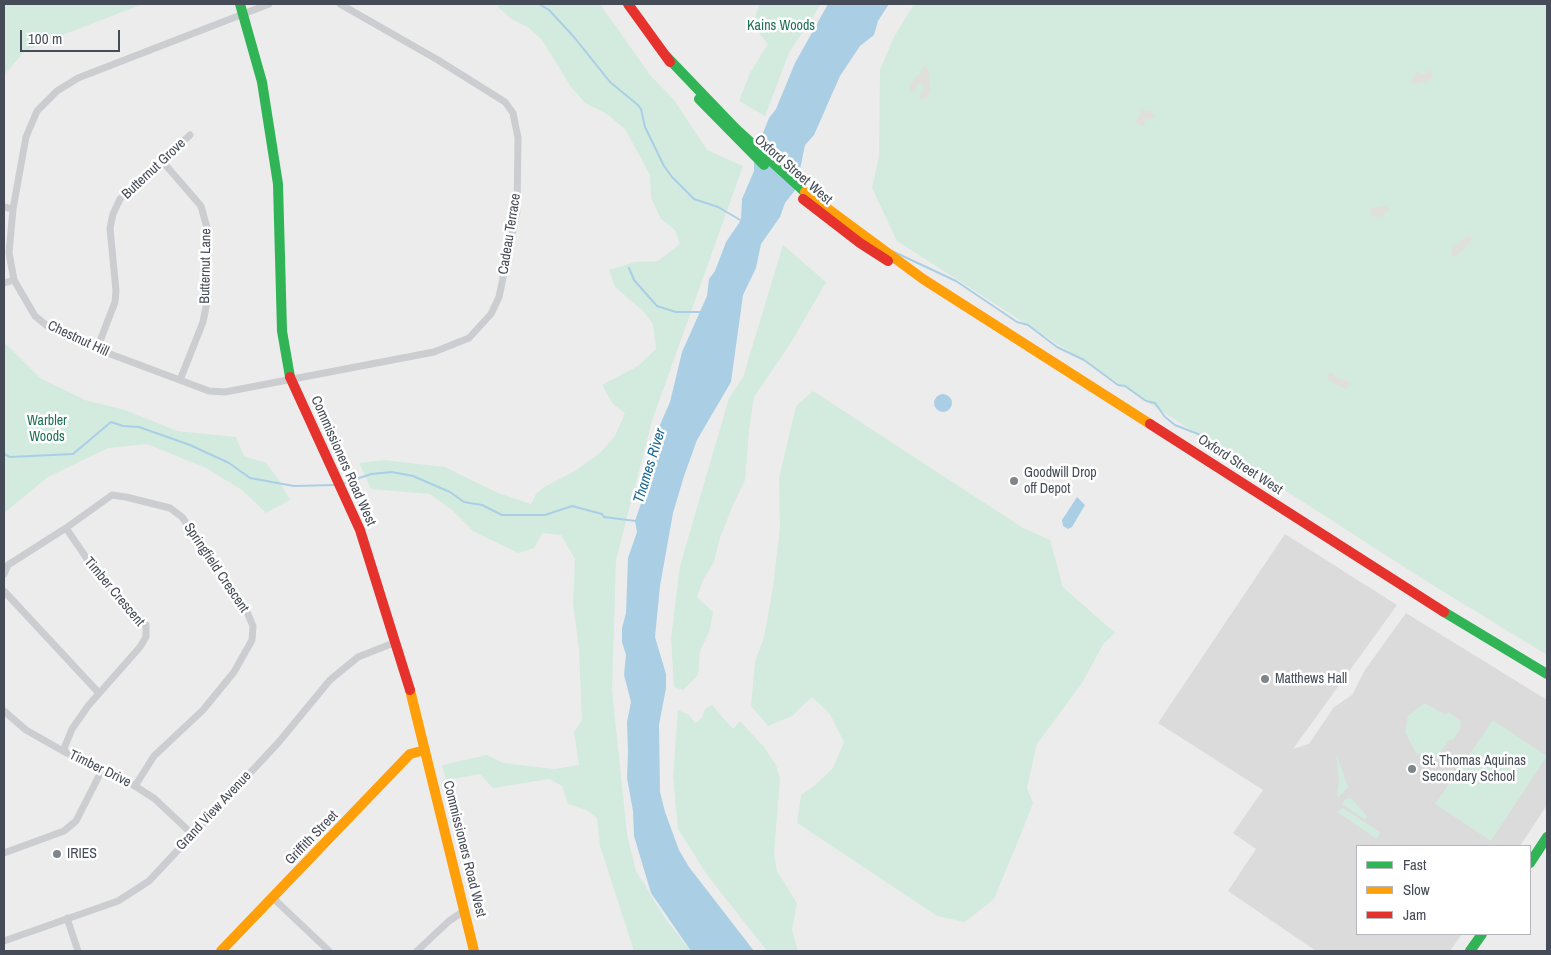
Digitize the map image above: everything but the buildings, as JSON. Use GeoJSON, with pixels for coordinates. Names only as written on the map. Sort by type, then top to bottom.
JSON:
{"type":"FeatureCollection","features":[{"type":"Feature","properties":{"kind":"main road","name":"Oxford Street West"},"geometry":{"type":"LineString","coordinates":[[628,4],[666,56],[713,110],[786,177],[895,261],[1545,676]]}},
{"type":"Feature","properties":{"kind":"main road","name":"Commissioners Road West"},"geometry":{"type":"LineString","coordinates":[[242,9],[262,82],[278,184],[282,331],[291,380],[360,530],[396,642],[425,750],[474,951]]}},
{"type":"Feature","properties":{"kind":"main road","name":"Griffith Street"},"geometry":{"type":"LineString","coordinates":[[221,951],[410,754],[425,750]]}},
{"type":"Feature","properties":{"kind":"main road"},"geometry":{"type":"LineString","coordinates":[[1531,861],[1547,837]]}},
{"type":"Feature","properties":{"kind":"main road"},"geometry":{"type":"LineString","coordinates":[[1470,951],[1481,935]]}},
{"type":"Feature","properties":{"kind":"street"},"geometry":{"type":"LineString","coordinates":[[242,9],[269,4]]}},
{"type":"Feature","properties":{"kind":"street","name":"Cadeau Terrace"},"geometry":{"type":"LineString","coordinates":[[291,380],[434,352],[469,338],[491,314],[499,297],[517,211],[518,132],[513,113],[505,102],[438,60],[340,4]]}},
{"type":"Feature","properties":{"kind":"street","name":"Chestnut Hill"},"geometry":{"type":"LineString","coordinates":[[242,9],[78,78],[57,91],[37,111],[26,137],[13,209],[9,253],[14,280],[35,316],[51,329],[97,349],[208,390],[226,392],[291,380]]}},
{"type":"Feature","properties":{"kind":"street","name":"Butternut Grove"},"geometry":{"type":"LineString","coordinates":[[97,349],[115,302],[116,291],[110,228],[113,214],[120,200],[190,135]]}},
{"type":"Feature","properties":{"kind":"street","name":"Butternut Lane"},"geometry":{"type":"LineString","coordinates":[[163,162],[201,206],[209,235],[208,297],[202,322],[180,380]]}},
{"type":"Feature","properties":{"kind":"street"},"geometry":{"type":"LineString","coordinates":[[4,208],[13,209]]}},
{"type":"Feature","properties":{"kind":"street"},"geometry":{"type":"LineString","coordinates":[[4,283],[14,280]]}},
{"type":"Feature","properties":{"kind":"street","name":"Springfield Crescent"},"geometry":{"type":"LineString","coordinates":[[4,574],[8,565],[66,528],[112,495],[170,508],[182,517],[247,612],[253,626],[252,640],[234,672],[203,710],[154,756],[135,786]]}},
{"type":"Feature","properties":{"kind":"street","name":"Timber Crescent"},"geometry":{"type":"LineString","coordinates":[[62,751],[72,729],[98,692],[140,647],[146,637],[146,625],[98,575],[66,528]]}},
{"type":"Feature","properties":{"kind":"street"},"geometry":{"type":"LineString","coordinates":[[4,591],[98,692]]}},
{"type":"Feature","properties":{"kind":"street","name":"Grand View Avenue"},"geometry":{"type":"LineString","coordinates":[[4,941],[118,902],[149,881],[278,743],[330,680],[358,657],[396,642]]}},
{"type":"Feature","properties":{"kind":"street","name":"Timber Drive"},"geometry":{"type":"LineString","coordinates":[[4,711],[26,730],[62,751],[135,786],[155,799],[192,834]]}},
{"type":"Feature","properties":{"kind":"street"},"geometry":{"type":"LineString","coordinates":[[4,853],[64,831],[76,820],[102,770]]}},
{"type":"Feature","properties":{"kind":"street"},"geometry":{"type":"LineString","coordinates":[[273,898],[329,951]]}},
{"type":"Feature","properties":{"kind":"street"},"geometry":{"type":"LineString","coordinates":[[417,951],[449,921],[464,911]]}},
{"type":"Feature","properties":{"kind":"street"},"geometry":{"type":"LineString","coordinates":[[67,918],[78,951]]}},
{"type":"Feature","properties":{"kind":"shaded area","name":"St. Thomas Aquinas Secondary School"},"geometry":{"type":"Polygon","coordinates":[[[1285,534],[1397,605],[1293,749],[1309,744],[1334,707],[1352,695],[1365,670],[1406,613],[1547,700],[1547,805],[1521,845],[1356,845],[1356,935],[1461,935],[1450,951],[1316,951],[1228,891],[1256,849],[1233,833],[1263,790],[1158,723],[1285,534]]]}},
{"type":"Feature","properties":{"kind":"green space"},"geometry":{"type":"Polygon","coordinates":[[[4,4],[143,4],[47,41],[24,52],[4,75],[4,4]]]}},
{"type":"Feature","properties":{"kind":"green space"},"geometry":{"type":"Polygon","coordinates":[[[500,4],[600,4],[650,75],[674,100],[707,150],[743,166],[652,421],[616,560],[612,690],[627,834],[636,871],[667,921],[691,951],[634,951],[600,846],[597,818],[586,810],[568,804],[562,786],[549,779],[493,788],[480,774],[446,780],[442,765],[487,755],[503,763],[555,769],[579,765],[574,732],[582,720],[579,650],[573,603],[575,559],[561,535],[542,533],[534,548],[518,553],[473,531],[452,510],[430,494],[371,489],[359,463],[384,460],[445,467],[498,493],[531,504],[536,494],[544,487],[575,471],[600,453],[615,436],[625,413],[613,404],[602,385],[638,366],[656,349],[653,324],[643,311],[615,287],[609,270],[635,262],[658,261],[680,244],[675,230],[661,219],[651,198],[650,175],[625,129],[607,114],[585,103],[571,87],[542,40],[528,27],[513,20],[498,7],[500,4]]]}},
{"type":"Feature","properties":{"kind":"green space","name":"Kains Woods"},"geometry":{"type":"Polygon","coordinates":[[[760,4],[821,4],[789,53],[765,116],[739,101],[750,73],[768,44],[752,24],[760,4]]]}},
{"type":"Feature","properties":{"kind":"green space"},"geometry":{"type":"Polygon","coordinates":[[[914,4],[1547,4],[1547,655],[1426,581],[897,241],[872,188],[879,156],[880,70],[894,37],[914,4]]]}},
{"type":"Feature","properties":{"kind":"green space"},"geometry":{"type":"Polygon","coordinates":[[[783,245],[826,282],[789,346],[754,397],[745,480],[720,538],[714,562],[703,580],[697,597],[713,612],[710,630],[700,651],[698,675],[683,690],[674,687],[671,638],[680,566],[729,398],[743,377],[783,245]]]}},
{"type":"Feature","properties":{"kind":"green space","name":"Warbler Woods"},"geometry":{"type":"Polygon","coordinates":[[[4,342],[40,378],[85,400],[125,410],[177,431],[236,437],[244,456],[266,463],[279,480],[290,500],[266,513],[242,490],[206,468],[147,444],[108,448],[48,477],[4,513],[4,342]]]}},
{"type":"Feature","properties":{"kind":"green space"},"geometry":{"type":"Polygon","coordinates":[[[813,391],[1023,528],[1050,540],[1063,587],[1115,633],[1104,643],[1082,683],[1037,744],[1027,788],[1033,803],[1021,834],[994,899],[965,922],[937,916],[797,823],[801,795],[814,786],[833,768],[844,742],[830,714],[812,697],[792,716],[768,726],[751,706],[755,662],[764,637],[773,587],[780,528],[779,478],[796,406],[813,391]]]}},
{"type":"Feature","properties":{"kind":"green space"},"geometry":{"type":"Polygon","coordinates":[[[1424,703],[1446,715],[1449,712],[1461,721],[1460,729],[1453,740],[1450,739],[1437,756],[1432,759],[1416,753],[1405,732],[1408,716],[1424,703]]]}},
{"type":"Feature","properties":{"kind":"green space"},"geometry":{"type":"Polygon","coordinates":[[[712,705],[733,729],[740,721],[764,747],[776,765],[780,778],[774,854],[777,871],[797,903],[792,930],[798,951],[767,951],[707,875],[678,829],[673,776],[678,710],[689,715],[695,723],[702,718],[705,709],[712,705]]]}},
{"type":"Feature","properties":{"kind":"green space"},"geometry":{"type":"Polygon","coordinates":[[[1493,720],[1547,756],[1491,841],[1435,804],[1493,720]]]}},
{"type":"Feature","properties":{"kind":"green space"},"geometry":{"type":"Polygon","coordinates":[[[1336,753],[1348,787],[1339,797],[1337,795],[1339,780],[1336,753]]]}},
{"type":"Feature","properties":{"kind":"green space"},"geometry":{"type":"Polygon","coordinates":[[[1351,798],[1367,818],[1364,819],[1342,804],[1345,799],[1351,798]]]}},
{"type":"Feature","properties":{"kind":"green space"},"geometry":{"type":"Polygon","coordinates":[[[1343,808],[1380,832],[1377,839],[1337,812],[1343,808]]]}},
{"type":"Feature","properties":{"kind":"sand"},"geometry":{"type":"Polygon","coordinates":[[[925,66],[928,70],[930,91],[927,97],[921,100],[919,98],[923,91],[923,83],[917,84],[915,92],[911,92],[910,87],[920,74],[922,67],[925,66]]]}},
{"type":"Feature","properties":{"kind":"sand"},"geometry":{"type":"Polygon","coordinates":[[[1430,70],[1433,76],[1432,79],[1413,84],[1411,81],[1417,71],[1423,75],[1430,70]]]}},
{"type":"Feature","properties":{"kind":"sand"},"geometry":{"type":"Polygon","coordinates":[[[1143,110],[1151,111],[1155,116],[1151,120],[1146,118],[1143,127],[1135,122],[1143,110]]]}},
{"type":"Feature","properties":{"kind":"sand"},"geometry":{"type":"Polygon","coordinates":[[[1384,206],[1390,210],[1380,217],[1371,216],[1370,209],[1384,206]]]}},
{"type":"Feature","properties":{"kind":"sand"},"geometry":{"type":"Polygon","coordinates":[[[1467,236],[1472,239],[1470,243],[1455,257],[1452,255],[1451,250],[1467,236]]]}},
{"type":"Feature","properties":{"kind":"sand"},"geometry":{"type":"Polygon","coordinates":[[[1328,373],[1333,373],[1336,378],[1348,381],[1351,384],[1345,389],[1327,378],[1328,373]]]}},
{"type":"Feature","properties":{"kind":"water"},"geometry":{"type":"Polygon","coordinates":[[[828,4],[889,4],[878,21],[874,35],[860,46],[840,76],[814,135],[805,145],[796,189],[785,203],[780,217],[761,244],[756,268],[743,295],[731,382],[697,440],[684,476],[673,513],[660,586],[655,637],[666,674],[666,688],[659,725],[660,792],[665,812],[679,850],[689,867],[754,951],[691,951],[651,893],[634,836],[633,811],[627,778],[627,722],[631,702],[624,675],[626,655],[622,642],[622,628],[626,613],[628,558],[637,532],[635,521],[651,474],[654,445],[659,427],[670,402],[682,352],[707,296],[709,279],[715,271],[726,242],[741,220],[742,199],[754,171],[754,155],[769,118],[776,109],[795,63],[828,4]]]}},
{"type":"Feature","properties":{"kind":"water"},"geometry":{"type":"Polygon","coordinates":[[[939,394],[947,394],[952,399],[950,410],[939,412],[934,407],[934,399],[939,394]]]}},
{"type":"Feature","properties":{"kind":"water"},"geometry":{"type":"Polygon","coordinates":[[[1077,497],[1085,505],[1072,527],[1068,529],[1063,526],[1062,520],[1077,497]]]}},
{"type":"Feature","properties":{"kind":"waterway"},"geometry":{"type":"LineString","coordinates":[[539,4],[549,10],[574,37],[610,82],[638,105],[641,109],[645,127],[664,166],[672,177],[694,199],[718,207],[742,221]]}},
{"type":"Feature","properties":{"kind":"waterway"},"geometry":{"type":"LineString","coordinates":[[892,251],[956,281],[1017,322],[1028,325],[1057,347],[1084,360],[1118,385],[1125,386],[1146,401],[1155,403],[1165,417],[1175,425],[1203,436],[1219,450],[1261,476]]}},
{"type":"Feature","properties":{"kind":"waterway"},"geometry":{"type":"LineString","coordinates":[[629,268],[634,280],[657,306],[676,312],[700,312]]}},
{"type":"Feature","properties":{"kind":"waterway"},"geometry":{"type":"LineString","coordinates":[[4,454],[10,457],[73,454],[111,422],[123,426],[139,427],[190,445],[229,463],[250,478],[294,486],[335,485]]}},
{"type":"Feature","properties":{"kind":"waterway"},"geometry":{"type":"LineString","coordinates":[[342,484],[371,474],[392,472],[413,476],[450,492],[464,502],[482,505],[502,515],[545,515],[572,506],[602,514],[604,517],[636,521]]}},
{"type":"Feature","properties":{"kind":"traffic: fast"},"geometry":{"type":"LineString","coordinates":[[240,4],[262,82],[278,184],[282,331],[290,377]]}},
{"type":"Feature","properties":{"kind":"traffic: fast"},"geometry":{"type":"LineString","coordinates":[[666,56],[736,129],[805,192]]}},
{"type":"Feature","properties":{"kind":"traffic: fast"},"geometry":{"type":"LineString","coordinates":[[699,99],[764,165]]}},
{"type":"Feature","properties":{"kind":"traffic: fast"},"geometry":{"type":"LineString","coordinates":[[1444,612],[1547,674]]}},
{"type":"Feature","properties":{"kind":"traffic: fast"},"geometry":{"type":"LineString","coordinates":[[1531,861],[1547,837]]}},
{"type":"Feature","properties":{"kind":"traffic: fast"},"geometry":{"type":"LineString","coordinates":[[1470,951],[1481,935]]}},
{"type":"Feature","properties":{"kind":"traffic: slow"},"geometry":{"type":"LineString","coordinates":[[805,192],[923,279],[1150,424]]}},
{"type":"Feature","properties":{"kind":"traffic: slow"},"geometry":{"type":"LineString","coordinates":[[410,690],[474,951]]}},
{"type":"Feature","properties":{"kind":"traffic: slow"},"geometry":{"type":"LineString","coordinates":[[221,951],[410,754],[425,750]]}},
{"type":"Feature","properties":{"kind":"traffic: jam"},"geometry":{"type":"LineString","coordinates":[[628,4],[670,62]]}},
{"type":"Feature","properties":{"kind":"traffic: jam"},"geometry":{"type":"LineString","coordinates":[[803,199],[860,243],[888,261]]}},
{"type":"Feature","properties":{"kind":"traffic: jam"},"geometry":{"type":"LineString","coordinates":[[290,377],[360,530],[410,690]]}},
{"type":"Feature","properties":{"kind":"traffic: jam"},"geometry":{"type":"LineString","coordinates":[[1150,424],[1444,612]]}},
{"type":"Feature","properties":{"kind":"place","name":"Goodwill Drop off Depot"},"geometry":{"type":"Point","coordinates":[1014,481]}},
{"type":"Feature","properties":{"kind":"place","name":"Matthews Hall"},"geometry":{"type":"Point","coordinates":[1265,679]}},
{"type":"Feature","properties":{"kind":"place","name":"St. Thomas Aquinas Secondary School"},"geometry":{"type":"Point","coordinates":[1412,769]}},
{"type":"Feature","properties":{"kind":"place","name":"IRIES"},"geometry":{"type":"Point","coordinates":[57,854]}},
{"type":"Feature","properties":{"kind":"water label","name":"Thames River"},"geometry":{"type":"Point","coordinates":[650,466]}}]}
